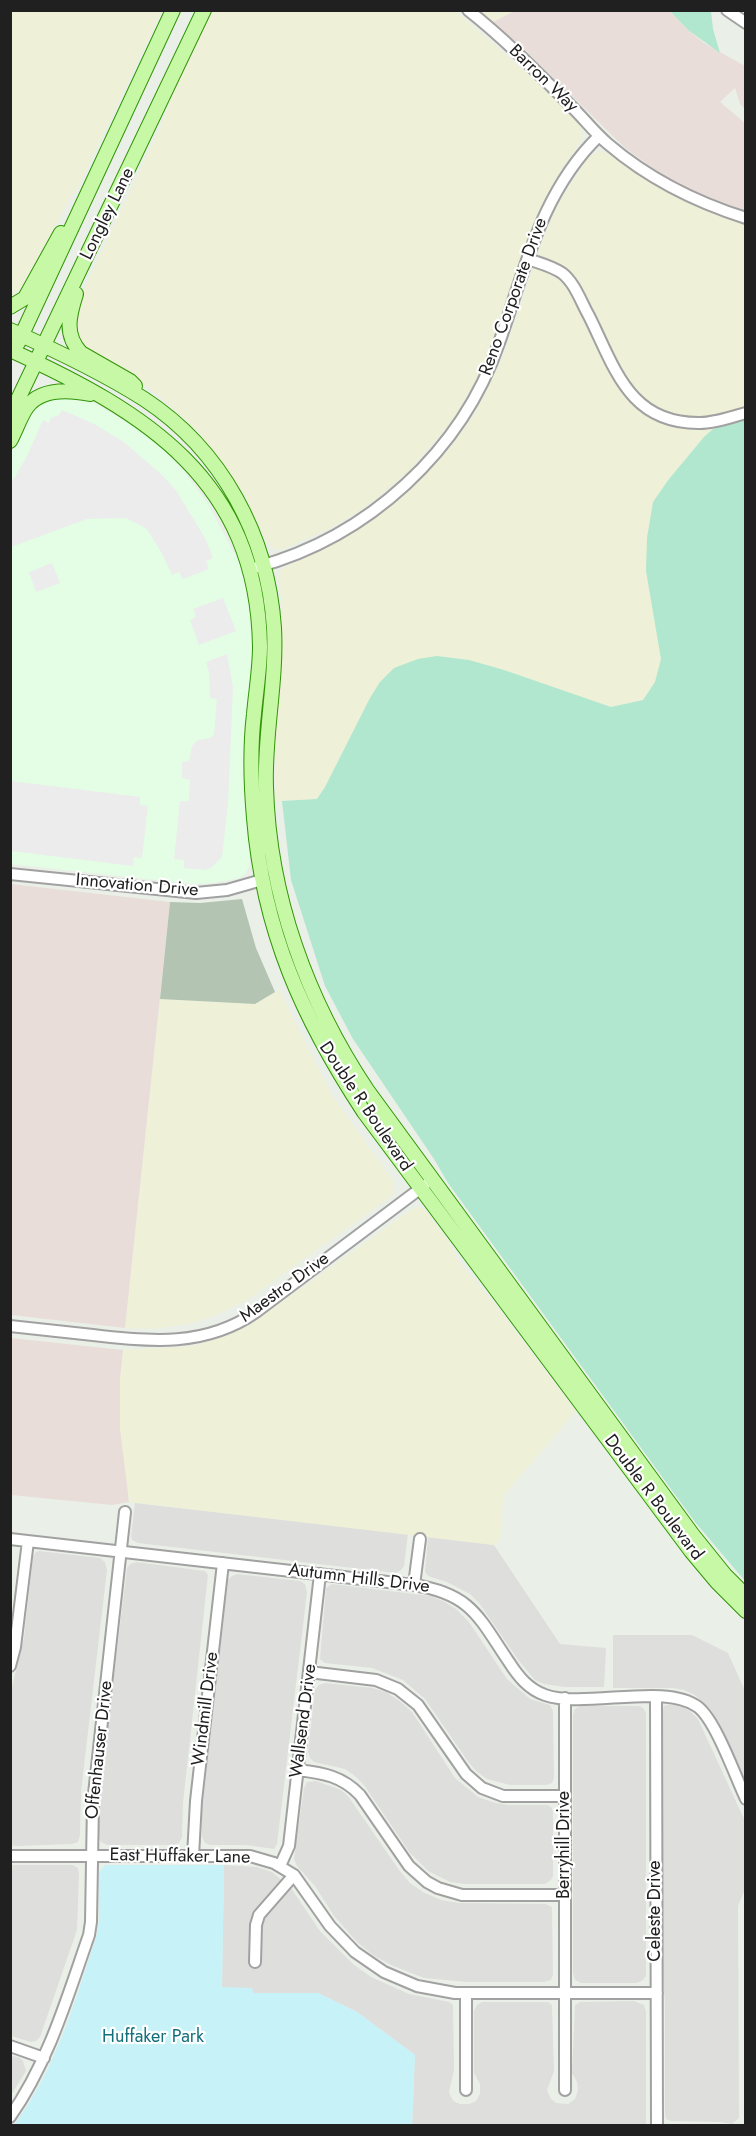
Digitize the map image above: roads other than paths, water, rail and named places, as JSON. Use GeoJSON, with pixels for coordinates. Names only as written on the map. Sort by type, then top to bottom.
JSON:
{"type":"FeatureCollection","features":[{"type":"Feature","properties":{"kind":"main road","name":"Longley Lane"},"geometry":{"type":"LineString","coordinates":[[10,416],[19,356],[92,186],[174,10]]}},
{"type":"Feature","properties":{"kind":"main road","name":"Longley Lane"},"geometry":{"type":"LineString","coordinates":[[19,356],[27,338],[84,262],[204,10]]}},
{"type":"Feature","properties":{"kind":"main road"},"geometry":{"type":"LineString","coordinates":[[10,307],[24,298],[80,198],[92,186]]}},
{"type":"Feature","properties":{"kind":"main road"},"geometry":{"type":"LineString","coordinates":[[84,262],[69,318],[71,340],[81,353],[130,381],[155,408]]}},
{"type":"Feature","properties":{"kind":"main road","name":"Double R Boulevard"},"geometry":{"type":"LineString","coordinates":[[27,338],[131,392],[155,408],[196,444],[227,483],[251,528],[263,565],[272,613],[274,648],[266,737],[267,800],[274,862],[284,909],[306,978],[340,1047],[427,1183],[697,1559],[746,1611]]}},
{"type":"Feature","properties":{"kind":"main road","name":"Double R Boulevard"},"geometry":{"type":"LineString","coordinates":[[19,356],[106,399],[148,425],[195,469],[223,508],[249,569],[256,602],[259,666],[252,731],[255,837],[270,915],[298,996],[320,1041],[364,1112],[427,1183],[719,1569],[746,1596]]}},
{"type":"Feature","properties":{"kind":"main road"},"geometry":{"type":"LineString","coordinates":[[10,441],[27,407],[43,395],[75,392],[106,399]]}},
{"type":"Feature","properties":{"kind":"street","name":"Barron Way"},"geometry":{"type":"LineString","coordinates":[[468,10],[518,54],[615,150],[675,190],[705,204],[746,218]]}},
{"type":"Feature","properties":{"kind":"street"},"geometry":{"type":"LineString","coordinates":[[727,10],[746,22]]}},
{"type":"Feature","properties":{"kind":"street","name":"Reno Corporate Drive"},"geometry":{"type":"LineString","coordinates":[[249,569],[284,560],[364,517],[401,489],[432,459],[455,429],[485,380],[541,222],[557,190],[574,164],[599,136]]}},
{"type":"Feature","properties":{"kind":"street"},"geometry":{"type":"LineString","coordinates":[[528,259],[562,274],[573,285],[621,382],[636,400],[670,419],[689,422],[702,423],[746,413]]}},
{"type":"Feature","properties":{"kind":"street","name":"Innovation Drive"},"geometry":{"type":"LineString","coordinates":[[10,874],[196,893],[227,890],[262,880]]}},
{"type":"Feature","properties":{"kind":"street","name":"Maestro Drive"},"geometry":{"type":"LineString","coordinates":[[10,1326],[151,1341],[187,1339],[213,1334],[241,1322],[256,1312],[427,1183]]}},
{"type":"Feature","properties":{"kind":"street","name":"Offenhauser Drive"},"geometry":{"type":"LineString","coordinates":[[10,2116],[24,2097],[44,2058],[89,1935],[93,1803],[125,1512]]}},
{"type":"Feature","properties":{"kind":"street","name":"Autumn Hills Drive"},"geometry":{"type":"LineString","coordinates":[[10,1539],[436,1588],[459,1599],[477,1616],[519,1676],[526,1684],[546,1695],[565,1698],[683,1698],[698,1707],[705,1714],[746,1799]]}},
{"type":"Feature","properties":{"kind":"street"},"geometry":{"type":"LineString","coordinates":[[414,1585],[420,1539]]}},
{"type":"Feature","properties":{"kind":"street"},"geometry":{"type":"LineString","coordinates":[[10,1665],[15,1647],[27,1541]]}},
{"type":"Feature","properties":{"kind":"street","name":"Windmill Drive"},"geometry":{"type":"LineString","coordinates":[[193,1856],[195,1801],[223,1563]]}},
{"type":"Feature","properties":{"kind":"street","name":"Wallsend Drive"},"geometry":{"type":"LineString","coordinates":[[280,1866],[289,1846],[320,1574]]}},
{"type":"Feature","properties":{"kind":"street"},"geometry":{"type":"LineString","coordinates":[[309,1672],[376,1680],[398,1689],[418,1705],[466,1774],[482,1788],[503,1796],[565,1796]]}},
{"type":"Feature","properties":{"kind":"street","name":"Celeste Drive"},"geometry":{"type":"LineString","coordinates":[[656,1697],[657,2126]]}},
{"type":"Feature","properties":{"kind":"street","name":"Berryhill Drive"},"geometry":{"type":"LineString","coordinates":[[565,1698],[565,2090]]}},
{"type":"Feature","properties":{"kind":"street"},"geometry":{"type":"LineString","coordinates":[[298,1770],[332,1775],[352,1786],[409,1866],[427,1882],[438,1888],[462,1895],[565,1895]]}},
{"type":"Feature","properties":{"kind":"street","name":"East Huffaker Lane"},"geometry":{"type":"LineString","coordinates":[[10,1856],[250,1856],[262,1858],[294,1875],[336,1933],[368,1962],[392,1976],[417,1986],[436,1991],[466,1993],[657,1993]]}},
{"type":"Feature","properties":{"kind":"street"},"geometry":{"type":"LineString","coordinates":[[255,1962],[256,1924],[259,1915],[294,1875]]}},
{"type":"Feature","properties":{"kind":"street"},"geometry":{"type":"LineString","coordinates":[[466,1993],[466,2090]]}},
{"type":"Feature","properties":{"kind":"street"},"geometry":{"type":"LineString","coordinates":[[10,2046],[44,2058]]}},
{"type":"Feature","properties":{"kind":"park label","name":"Huffaker Park"},"geometry":{"type":"Point","coordinates":[153,2038]}}]}
